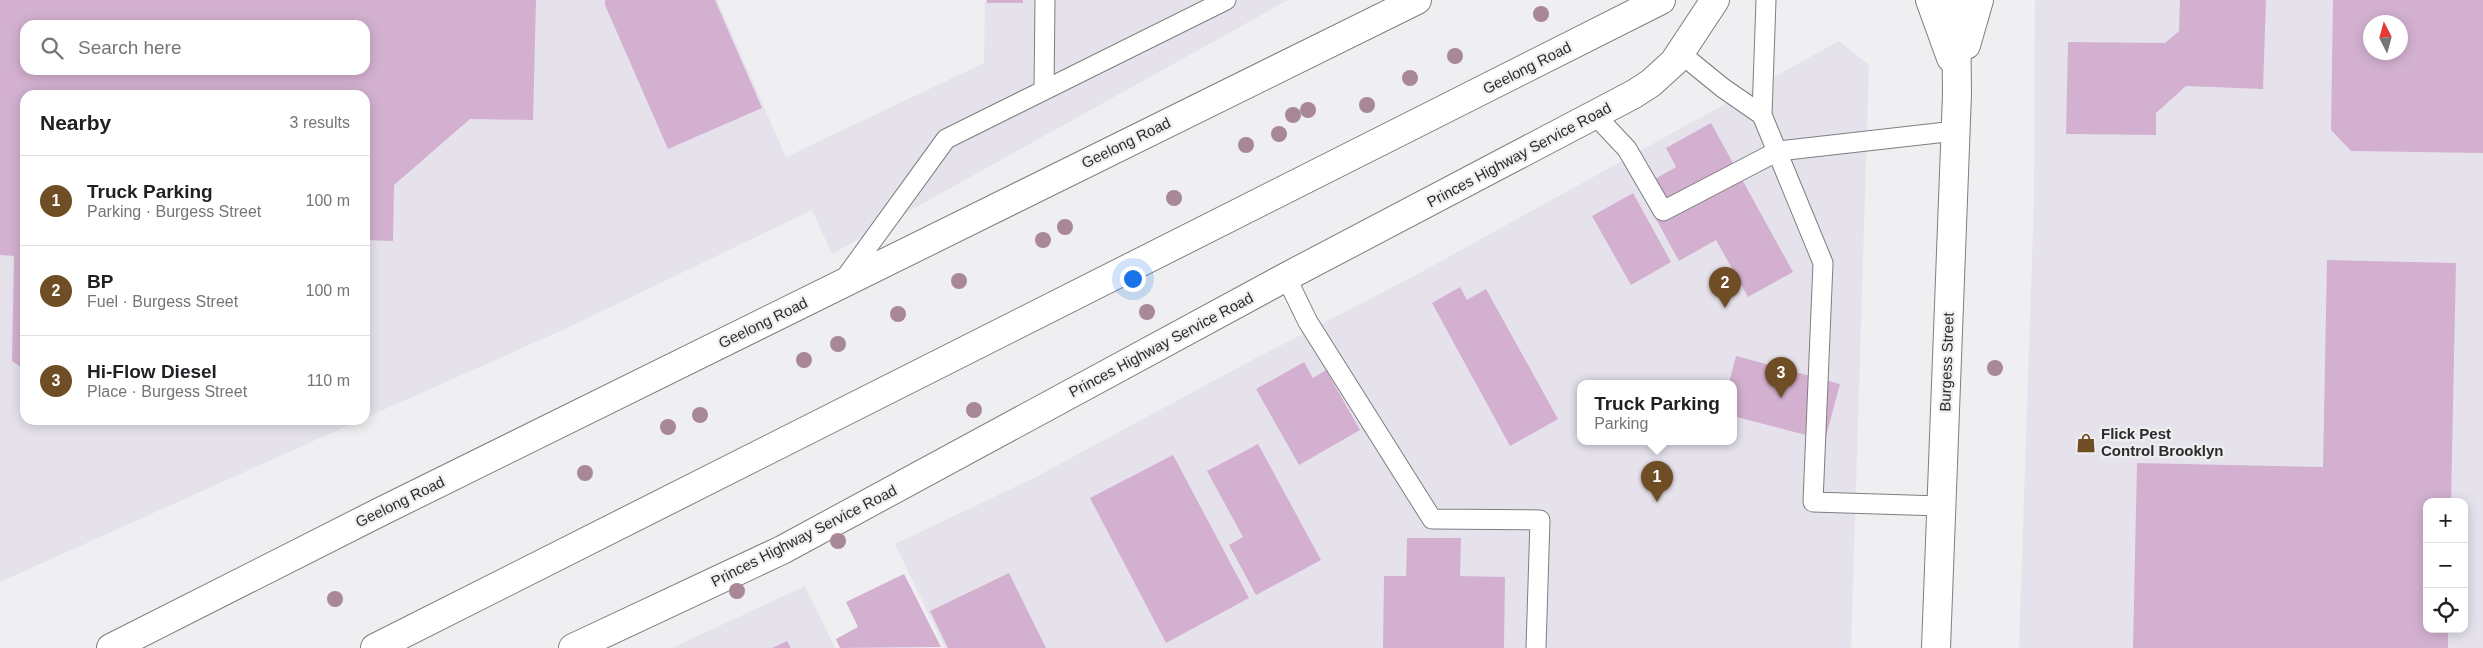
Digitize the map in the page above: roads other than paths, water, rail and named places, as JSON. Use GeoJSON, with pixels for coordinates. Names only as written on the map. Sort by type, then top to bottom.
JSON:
{"type":"FeatureCollection","features":[{"type":"Feature","properties":{"kind":"main road","name":"Geelong Road"},"geometry":{"type":"LineString","coordinates":[[111,648],[378,513],[1417,0]]}},
{"type":"Feature","properties":{"kind":"main road","name":"Geelong Road"},"geometry":{"type":"LineString","coordinates":[[374,648],[1661,0]]}},
{"type":"Feature","properties":{"kind":"main road","name":"Princes Highway Service Road"},"geometry":{"type":"LineString","coordinates":[[573,648],[782,550],[1286,277],[1595,115],[1652,83],[1680,53],[1715,0]]}},
{"type":"Feature","properties":{"kind":"main road","name":"Burgess Street"},"geometry":{"type":"LineString","coordinates":[[1930,0],[1957,76]]}},
{"type":"Feature","properties":{"kind":"main road","name":"Burgess Street"},"geometry":{"type":"LineString","coordinates":[[1936,648],[1957,76],[1956,0]]}},
{"type":"Feature","properties":{"kind":"main road"},"geometry":{"type":"LineString","coordinates":[[1957,76],[1979,0]]}},
{"type":"Feature","properties":{"kind":"lane"},"geometry":{"type":"LineString","coordinates":[[1044,90],[1045,0]]}},
{"type":"Feature","properties":{"kind":"lane"},"geometry":{"type":"LineString","coordinates":[[841,284],[946,139],[1226,0]]}},
{"type":"Feature","properties":{"kind":"lane"},"geometry":{"type":"LineString","coordinates":[[1766,0],[1762,115],[1823,263],[1813,502],[1942,506]]}},
{"type":"Feature","properties":{"kind":"lane"},"geometry":{"type":"LineString","coordinates":[[1680,53],[1723,88],[1762,115]]}},
{"type":"Feature","properties":{"kind":"lane"},"geometry":{"type":"LineString","coordinates":[[1595,115],[1627,150],[1663,211],[1778,151],[1955,131]]}},
{"type":"Feature","properties":{"kind":"lane"},"geometry":{"type":"LineString","coordinates":[[1286,277],[1308,322],[1432,519],[1540,520],[1536,648]]}},
{"type":"Feature","properties":{"kind":"place","name":"BP"},"geometry":{"type":"Point","coordinates":[1725,308]}},
{"type":"Feature","properties":{"kind":"place","name":"Hi-Flow Diesel"},"geometry":{"type":"Point","coordinates":[1781,398]}},
{"type":"Feature","properties":{"kind":"place","name":"Flick Pest Control Brooklyn"},"geometry":{"type":"Point","coordinates":[2086,443]}},
{"type":"Feature","properties":{"kind":"place","name":"Truck Parking"},"geometry":{"type":"Point","coordinates":[1657,502]}}]}
